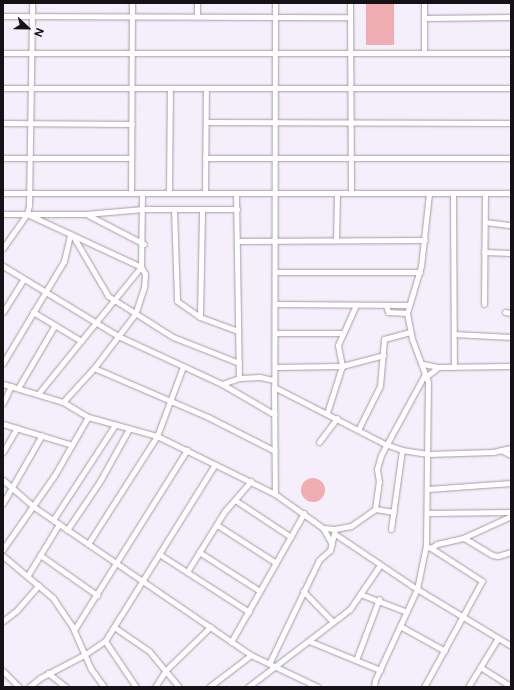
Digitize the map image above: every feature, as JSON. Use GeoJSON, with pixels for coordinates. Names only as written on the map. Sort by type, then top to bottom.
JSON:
{"type":"FeatureCollection","features":[{"type":"Feature","properties":{"kind":"street"},"geometry":{"type":"LineString","coordinates":[[3,248],[28,214],[32,3]]}},
{"type":"Feature","properties":{"kind":"street"},"geometry":{"type":"LineString","coordinates":[[132,3],[132,194]]}},
{"type":"Feature","properties":{"kind":"street"},"geometry":{"type":"LineString","coordinates":[[197,3],[197,16]]}},
{"type":"Feature","properties":{"kind":"street"},"geometry":{"type":"LineString","coordinates":[[275,3],[275,367],[273,380],[275,415],[275,494]]}},
{"type":"Feature","properties":{"kind":"street"},"geometry":{"type":"LineString","coordinates":[[350,3],[351,193]]}},
{"type":"Feature","properties":{"kind":"street"},"geometry":{"type":"LineString","coordinates":[[424,3],[424,53]]}},
{"type":"Feature","properties":{"kind":"street"},"geometry":{"type":"LineString","coordinates":[[3,16],[350,17]]}},
{"type":"Feature","properties":{"kind":"street"},"geometry":{"type":"LineString","coordinates":[[424,18],[511,17]]}},
{"type":"Feature","properties":{"kind":"street"},"geometry":{"type":"LineString","coordinates":[[3,53],[511,53]]}},
{"type":"Feature","properties":{"kind":"street"},"geometry":{"type":"LineString","coordinates":[[3,88],[511,88]]}},
{"type":"Feature","properties":{"kind":"street"},"geometry":{"type":"LineString","coordinates":[[169,194],[170,88]]}},
{"type":"Feature","properties":{"kind":"street"},"geometry":{"type":"LineString","coordinates":[[205,193],[206,88]]}},
{"type":"Feature","properties":{"kind":"street"},"geometry":{"type":"LineString","coordinates":[[206,122],[511,123]]}},
{"type":"Feature","properties":{"kind":"street"},"geometry":{"type":"LineString","coordinates":[[3,123],[132,124]]}},
{"type":"Feature","properties":{"kind":"street"},"geometry":{"type":"LineString","coordinates":[[3,158],[131,158]]}},
{"type":"Feature","properties":{"kind":"street"},"geometry":{"type":"LineString","coordinates":[[205,158],[511,158]]}},
{"type":"Feature","properties":{"kind":"street"},"geometry":{"type":"LineString","coordinates":[[3,193],[511,193]]}},
{"type":"Feature","properties":{"kind":"street"},"geometry":{"type":"LineString","coordinates":[[236,193],[239,378]]}},
{"type":"Feature","properties":{"kind":"street"},"geometry":{"type":"LineString","coordinates":[[336,240],[337,193]]}},
{"type":"Feature","properties":{"kind":"street"},"geometry":{"type":"LineString","coordinates":[[374,687],[380,670],[418,589],[426,545],[428,513],[428,454],[426,375],[412,339],[407,333],[407,313],[408,305],[420,272],[426,240],[429,193]]}},
{"type":"Feature","properties":{"kind":"street"},"geometry":{"type":"LineString","coordinates":[[453,193],[454,367]]}},
{"type":"Feature","properties":{"kind":"street"},"geometry":{"type":"LineString","coordinates":[[484,304],[485,193]]}},
{"type":"Feature","properties":{"kind":"street"},"geometry":{"type":"LineString","coordinates":[[63,402],[94,368],[135,314],[145,280],[142,267],[144,244],[142,194]]}},
{"type":"Feature","properties":{"kind":"street"},"geometry":{"type":"LineString","coordinates":[[3,214],[86,214],[143,209],[237,208]]}},
{"type":"Feature","properties":{"kind":"street"},"geometry":{"type":"LineString","coordinates":[[174,209],[177,301],[200,317],[238,331]]}},
{"type":"Feature","properties":{"kind":"street"},"geometry":{"type":"LineString","coordinates":[[200,317],[202,209]]}},
{"type":"Feature","properties":{"kind":"street"},"geometry":{"type":"LineString","coordinates":[[28,214],[142,267]]}},
{"type":"Feature","properties":{"kind":"street"},"geometry":{"type":"LineString","coordinates":[[86,214],[144,244]]}},
{"type":"Feature","properties":{"kind":"street"},"geometry":{"type":"LineString","coordinates":[[485,222],[511,225]]}},
{"type":"Feature","properties":{"kind":"street"},"geometry":{"type":"LineString","coordinates":[[3,363],[65,260],[71,235]]}},
{"type":"Feature","properties":{"kind":"street"},"geometry":{"type":"LineString","coordinates":[[71,235],[103,290],[113,300],[173,337],[239,363]]}},
{"type":"Feature","properties":{"kind":"street"},"geometry":{"type":"LineString","coordinates":[[237,240],[426,240]]}},
{"type":"Feature","properties":{"kind":"street"},"geometry":{"type":"LineString","coordinates":[[484,252],[511,253]]}},
{"type":"Feature","properties":{"kind":"street"},"geometry":{"type":"LineString","coordinates":[[3,266],[118,336],[222,384],[275,415]]}},
{"type":"Feature","properties":{"kind":"street"},"geometry":{"type":"LineString","coordinates":[[38,394],[113,300],[142,267]]}},
{"type":"Feature","properties":{"kind":"street"},"geometry":{"type":"LineString","coordinates":[[275,272],[420,272]]}},
{"type":"Feature","properties":{"kind":"street"},"geometry":{"type":"LineString","coordinates":[[3,312],[24,279]]}},
{"type":"Feature","properties":{"kind":"street"},"geometry":{"type":"LineString","coordinates":[[275,304],[408,305]]}},
{"type":"Feature","properties":{"kind":"street"},"geometry":{"type":"LineString","coordinates":[[327,413],[342,366],[338,345],[342,333],[356,305]]}},
{"type":"Feature","properties":{"kind":"street"},"geometry":{"type":"LineString","coordinates":[[386,305],[388,312],[407,313]]}},
{"type":"Feature","properties":{"kind":"street"},"geometry":{"type":"LineString","coordinates":[[33,312],[81,341]]}},
{"type":"Feature","properties":{"kind":"street"},"geometry":{"type":"LineString","coordinates":[[504,312],[511,312]]}},
{"type":"Feature","properties":{"kind":"street"},"geometry":{"type":"LineString","coordinates":[[18,388],[54,325]]}},
{"type":"Feature","properties":{"kind":"street"},"geometry":{"type":"LineString","coordinates":[[275,333],[342,333]]}},
{"type":"Feature","properties":{"kind":"street"},"geometry":{"type":"LineString","coordinates":[[358,430],[380,386],[385,337],[407,333]]}},
{"type":"Feature","properties":{"kind":"street"},"geometry":{"type":"LineString","coordinates":[[454,334],[511,337]]}},
{"type":"Feature","properties":{"kind":"street"},"geometry":{"type":"LineString","coordinates":[[275,367],[342,366],[384,355]]}},
{"type":"Feature","properties":{"kind":"street"},"geometry":{"type":"LineString","coordinates":[[423,364],[438,367],[511,366]]}},
{"type":"Feature","properties":{"kind":"street"},"geometry":{"type":"LineString","coordinates":[[88,544],[157,436],[169,400],[183,367]]}},
{"type":"Feature","properties":{"kind":"street"},"geometry":{"type":"LineString","coordinates":[[375,509],[379,482],[377,469],[385,444],[426,375],[438,367]]}},
{"type":"Feature","properties":{"kind":"street"},"geometry":{"type":"LineString","coordinates":[[94,368],[169,400],[275,451]]}},
{"type":"Feature","properties":{"kind":"street"},"geometry":{"type":"LineString","coordinates":[[222,384],[239,378],[260,377],[273,380]]}},
{"type":"Feature","properties":{"kind":"street"},"geometry":{"type":"LineString","coordinates":[[3,384],[63,402],[88,418],[157,436],[251,481],[275,494],[304,513],[323,528],[335,532],[380,565],[465,616],[511,646]]}},
{"type":"Feature","properties":{"kind":"street"},"geometry":{"type":"LineString","coordinates":[[3,403],[10,386]]}},
{"type":"Feature","properties":{"kind":"street"},"geometry":{"type":"LineString","coordinates":[[274,388],[338,418],[385,444],[402,450],[428,454],[501,450],[511,448]]}},
{"type":"Feature","properties":{"kind":"street"},"geometry":{"type":"LineString","coordinates":[[3,549],[34,507],[88,418]]}},
{"type":"Feature","properties":{"kind":"street"},"geometry":{"type":"LineString","coordinates":[[319,442],[338,418]]}},
{"type":"Feature","properties":{"kind":"street"},"geometry":{"type":"LineString","coordinates":[[3,424],[72,445]]}},
{"type":"Feature","properties":{"kind":"street"},"geometry":{"type":"LineString","coordinates":[[53,520],[115,424]]}},
{"type":"Feature","properties":{"kind":"street"},"geometry":{"type":"LineString","coordinates":[[3,452],[17,428]]}},
{"type":"Feature","properties":{"kind":"street"},"geometry":{"type":"LineString","coordinates":[[67,530],[100,481],[129,428]]}},
{"type":"Feature","properties":{"kind":"street"},"geometry":{"type":"LineString","coordinates":[[3,503],[42,435]]}},
{"type":"Feature","properties":{"kind":"street"},"geometry":{"type":"LineString","coordinates":[[74,630],[186,450]]}},
{"type":"Feature","properties":{"kind":"street"},"geometry":{"type":"LineString","coordinates":[[391,529],[402,450]]}},
{"type":"Feature","properties":{"kind":"street"},"geometry":{"type":"LineString","coordinates":[[501,450],[511,455]]}},
{"type":"Feature","properties":{"kind":"street"},"geometry":{"type":"LineString","coordinates":[[29,687],[48,673],[84,655],[105,641],[215,464]]}},
{"type":"Feature","properties":{"kind":"street"},"geometry":{"type":"LineString","coordinates":[[3,480],[34,507],[231,642],[251,655],[318,687]]}},
{"type":"Feature","properties":{"kind":"street"},"geometry":{"type":"LineString","coordinates":[[187,572],[234,500],[251,481]]}},
{"type":"Feature","properties":{"kind":"street"},"geometry":{"type":"LineString","coordinates":[[428,489],[511,483]]}},
{"type":"Feature","properties":{"kind":"street"},"geometry":{"type":"LineString","coordinates":[[234,500],[291,537]]}},
{"type":"Feature","properties":{"kind":"street"},"geometry":{"type":"LineString","coordinates":[[335,532],[351,526],[375,509],[394,512]]}},
{"type":"Feature","properties":{"kind":"street"},"geometry":{"type":"LineString","coordinates":[[428,513],[511,512]]}},
{"type":"Feature","properties":{"kind":"street"},"geometry":{"type":"LineString","coordinates":[[231,642],[304,513]]}},
{"type":"Feature","properties":{"kind":"street"},"geometry":{"type":"LineString","coordinates":[[431,548],[437,544],[462,538],[511,516]]}},
{"type":"Feature","properties":{"kind":"street"},"geometry":{"type":"LineString","coordinates":[[28,575],[59,524]]}},
{"type":"Feature","properties":{"kind":"street"},"geometry":{"type":"LineString","coordinates":[[217,525],[276,563]]}},
{"type":"Feature","properties":{"kind":"street"},"geometry":{"type":"LineString","coordinates":[[323,528],[332,544]]}},
{"type":"Feature","properties":{"kind":"street"},"geometry":{"type":"LineString","coordinates":[[269,664],[319,560],[330,550],[335,532]]}},
{"type":"Feature","properties":{"kind":"street"},"geometry":{"type":"LineString","coordinates":[[462,538],[498,556],[511,552]]}},
{"type":"Feature","properties":{"kind":"street"},"geometry":{"type":"LineString","coordinates":[[424,687],[482,584],[481,579],[453,564],[426,545]]}},
{"type":"Feature","properties":{"kind":"street"},"geometry":{"type":"LineString","coordinates":[[199,552],[260,591]]}},
{"type":"Feature","properties":{"kind":"street"},"geometry":{"type":"LineString","coordinates":[[159,554],[249,612]]}},
{"type":"Feature","properties":{"kind":"street"},"geometry":{"type":"LineString","coordinates":[[40,555],[96,595]]}},
{"type":"Feature","properties":{"kind":"street"},"geometry":{"type":"LineString","coordinates":[[3,556],[28,575],[53,598],[74,630],[84,655],[104,687]]}},
{"type":"Feature","properties":{"kind":"street"},"geometry":{"type":"LineString","coordinates":[[248,687],[350,609],[380,565]]}},
{"type":"Feature","properties":{"kind":"street"},"geometry":{"type":"LineString","coordinates":[[3,621],[39,585]]}},
{"type":"Feature","properties":{"kind":"street"},"geometry":{"type":"LineString","coordinates":[[303,591],[333,622]]}},
{"type":"Feature","properties":{"kind":"street"},"geometry":{"type":"LineString","coordinates":[[360,594],[379,599],[407,612]]}},
{"type":"Feature","properties":{"kind":"street"},"geometry":{"type":"LineString","coordinates":[[356,660],[379,599]]}},
{"type":"Feature","properties":{"kind":"street"},"geometry":{"type":"LineString","coordinates":[[400,626],[445,651]]}},
{"type":"Feature","properties":{"kind":"street"},"geometry":{"type":"LineString","coordinates":[[114,627],[149,651],[179,687]]}},
{"type":"Feature","properties":{"kind":"street"},"geometry":{"type":"LineString","coordinates":[[156,687],[166,670],[210,627]]}},
{"type":"Feature","properties":{"kind":"street"},"geometry":{"type":"LineString","coordinates":[[468,687],[498,638]]}},
{"type":"Feature","properties":{"kind":"street"},"geometry":{"type":"LineString","coordinates":[[105,641],[136,687]]}},
{"type":"Feature","properties":{"kind":"street"},"geometry":{"type":"LineString","coordinates":[[309,641],[380,670]]}},
{"type":"Feature","properties":{"kind":"street"},"geometry":{"type":"LineString","coordinates":[[209,687],[251,655]]}},
{"type":"Feature","properties":{"kind":"street"},"geometry":{"type":"LineString","coordinates":[[480,667],[511,686]]}},
{"type":"Feature","properties":{"kind":"street"},"geometry":{"type":"LineString","coordinates":[[3,671],[19,687]]}},
{"type":"Feature","properties":{"kind":"street"},"geometry":{"type":"LineString","coordinates":[[48,673],[66,687]]}},
{"type":"Feature","properties":{"kind":"shaded area"},"geometry":{"type":"Polygon","coordinates":[[[366,3],[394,3],[394,45],[366,45],[366,3]]]}},
{"type":"Feature","properties":{"kind":"shaded area"},"geometry":{"type":"Polygon","coordinates":[[[313,478],[318,479],[324,485],[324,495],[318,501],[313,502],[308,501],[302,495],[301,490],[302,485],[308,479],[313,478]]]}}]}
